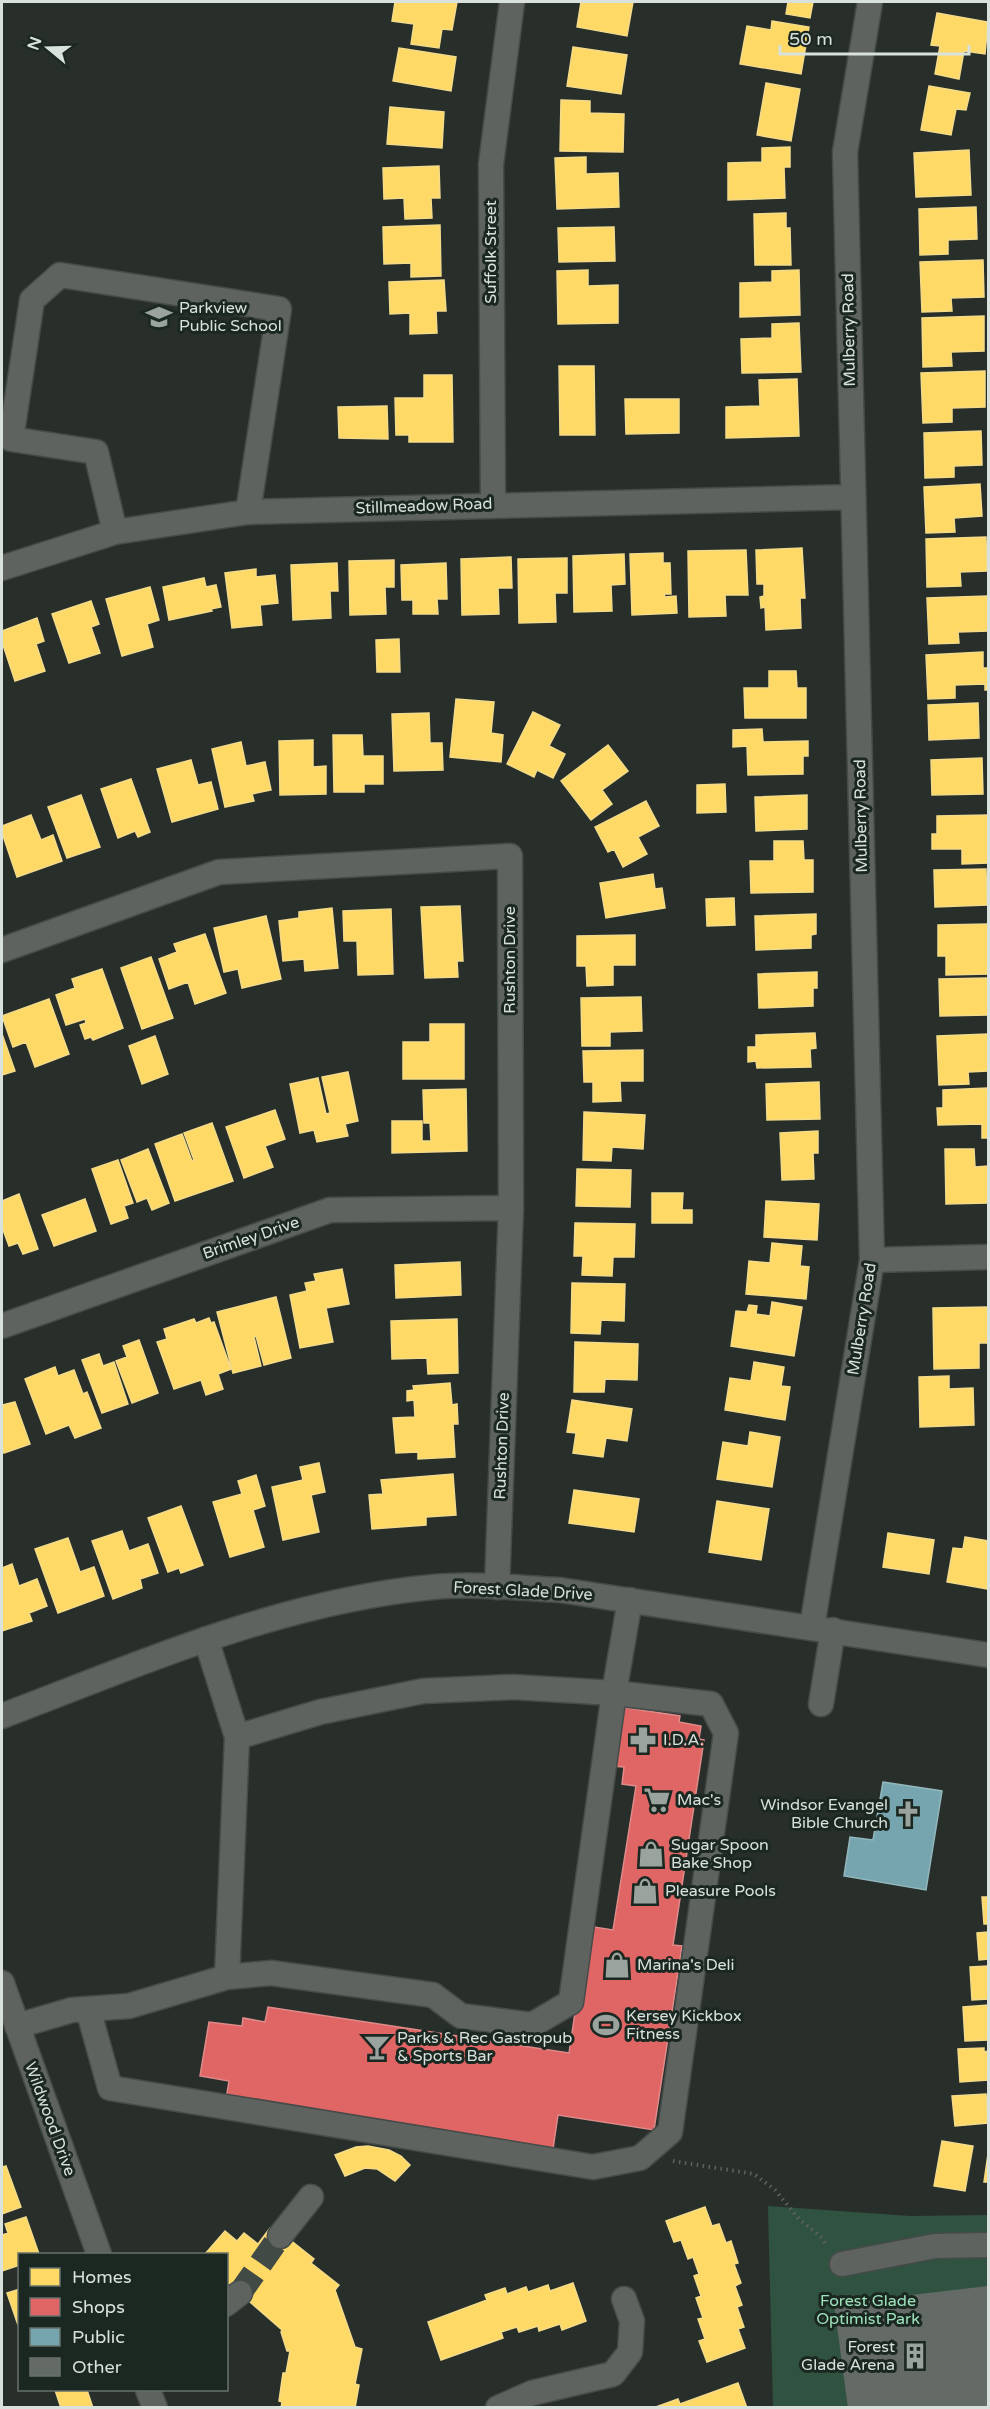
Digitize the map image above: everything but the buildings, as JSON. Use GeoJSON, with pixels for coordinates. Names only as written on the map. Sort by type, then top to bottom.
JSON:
{"type":"FeatureCollection","features":[{"type":"Feature","properties":{"kind":"street","name":"Suffolk Street"},"geometry":{"type":"LineString","coordinates":[[493,504],[491,164],[512,2]]}},
{"type":"Feature","properties":{"kind":"street","name":"Mulberry Road"},"geometry":{"type":"LineString","coordinates":[[821,1704],[822,1629],[872,1260],[845,152],[870,2]]}},
{"type":"Feature","properties":{"kind":"street"},"geometry":{"type":"LineString","coordinates":[[115,532],[96,452],[11,439],[32,300],[60,275],[279,309],[248,512]]}},
{"type":"Feature","properties":{"kind":"street","name":"Stillmeadow Road"},"geometry":{"type":"LineString","coordinates":[[2,568],[115,532],[248,512],[493,504],[853,497]]}},
{"type":"Feature","properties":{"kind":"street","name":"Rushton Drive"},"geometry":{"type":"LineString","coordinates":[[2,950],[219,872],[510,856],[511,1208],[497,1587]]}},
{"type":"Feature","properties":{"kind":"street","name":"Brimley Drive"},"geometry":{"type":"LineString","coordinates":[[2,1326],[330,1210],[511,1208]]}},
{"type":"Feature","properties":{"kind":"street"},"geometry":{"type":"LineString","coordinates":[[872,1260],[988,1257]]}},
{"type":"Feature","properties":{"kind":"street","name":"Forest Glade Drive"},"geometry":{"type":"LineString","coordinates":[[2,1716],[206,1639],[290,1612],[369,1596],[435,1587],[560,1590],[988,1655]]}},
{"type":"Feature","properties":{"kind":"street"},"geometry":{"type":"LineString","coordinates":[[17,2026],[72,2010],[129,2006],[227,1977],[271,1973],[433,1995],[461,2016],[532,2025],[571,2002],[614,1693],[630,1600]]}},
{"type":"Feature","properties":{"kind":"street"},"geometry":{"type":"LineString","coordinates":[[206,1639],[237,1737],[227,1977]]}},
{"type":"Feature","properties":{"kind":"street"},"geometry":{"type":"LineString","coordinates":[[88,2009],[110,2088],[593,2167],[640,2158],[670,2132],[726,1733],[711,1704],[614,1693],[513,1687],[423,1691],[320,1712],[237,1737]]}},
{"type":"Feature","properties":{"kind":"street","name":"Wildwood Drive"},"geometry":{"type":"LineString","coordinates":[[2,1983],[99,2253]]}},
{"type":"Feature","properties":{"kind":"street"},"geometry":{"type":"LineString","coordinates":[[280,2236],[311,2197]]}},
{"type":"Feature","properties":{"kind":"street"},"geometry":{"type":"LineString","coordinates":[[842,2264],[935,2246],[988,2245]]}},
{"type":"Feature","properties":{"kind":"street"},"geometry":{"type":"LineString","coordinates":[[498,2408],[532,2393],[613,2374],[630,2352],[632,2321],[624,2299]]}},
{"type":"Feature","properties":{"kind":"street"},"geometry":{"type":"LineString","coordinates":[[148,2391],[154,2408]]}},
{"type":"Feature","properties":{"kind":"path"},"geometry":{"type":"LineString","coordinates":[[640,2158],[696,2164],[754,2174],[775,2190],[799,2219],[820,2236],[842,2264]]}},
{"type":"Feature","properties":{"kind":"green space","name":"Forest Glade Optimist Park"},"geometry":{"type":"Polygon","coordinates":[[[768,2206],[910,2216],[988,2215],[988,2407],[773,2407],[768,2206]]]}},
{"type":"Feature","properties":{"kind":"tunnel"},"geometry":{"type":"LineString","coordinates":[[240,2293],[280,2236]]}},
{"type":"Feature","properties":{"kind":"place","name":"Parkview Public School"},"geometry":{"type":"Point","coordinates":[159,317]}},
{"type":"Feature","properties":{"kind":"place","name":"I.D.A."},"geometry":{"type":"Point","coordinates":[643,1740]}},
{"type":"Feature","properties":{"kind":"place","name":"Mac's"},"geometry":{"type":"Point","coordinates":[657,1800]}},
{"type":"Feature","properties":{"kind":"place","name":"Windsor Evangel Bible Church"},"geometry":{"type":"Point","coordinates":[908,1814]}},
{"type":"Feature","properties":{"kind":"place","name":"Sugar Spoon Bake Shop"},"geometry":{"type":"Point","coordinates":[651,1854]}},
{"type":"Feature","properties":{"kind":"place","name":"Pleasure Pools"},"geometry":{"type":"Point","coordinates":[645,1891]}},
{"type":"Feature","properties":{"kind":"place","name":"Marina's Deli"},"geometry":{"type":"Point","coordinates":[617,1965]}},
{"type":"Feature","properties":{"kind":"place","name":"Kersey Kickbox Fitness"},"geometry":{"type":"Point","coordinates":[606,2025]}},
{"type":"Feature","properties":{"kind":"place","name":"Parks & Rec Gastropub & Sports Bar"},"geometry":{"type":"Point","coordinates":[377,2047]}},
{"type":"Feature","properties":{"kind":"place","name":"Forest Glade Arena"},"geometry":{"type":"Point","coordinates":[915,2356]}}]}
